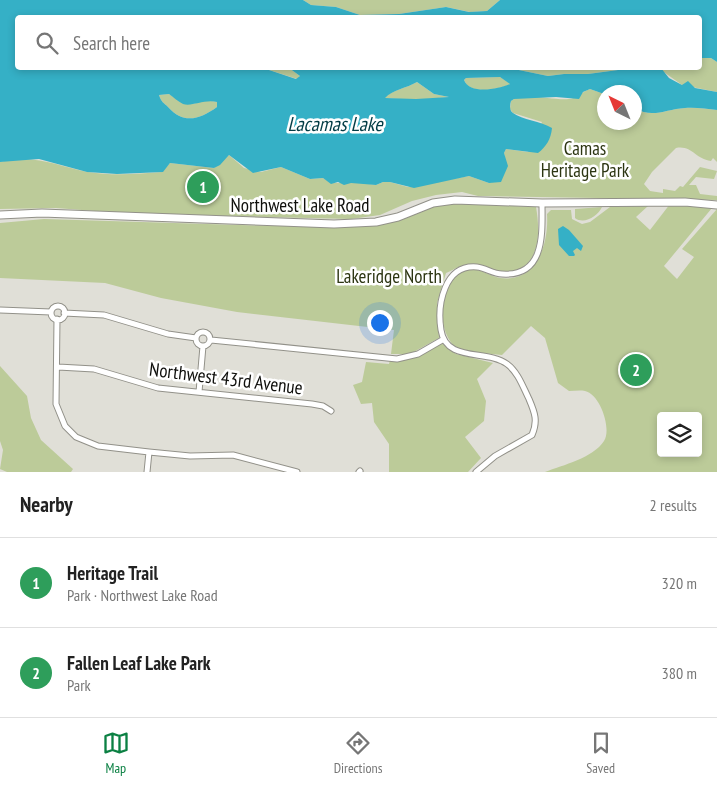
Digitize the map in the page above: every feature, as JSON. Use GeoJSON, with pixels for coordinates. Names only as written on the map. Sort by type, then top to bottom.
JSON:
{"type":"FeatureCollection","features":[{"type":"Feature","properties":{"kind":"main road","name":"Northwest Lake Road"},"geometry":{"type":"LineString","coordinates":[[0,215],[42,213],[363,224],[389,219],[443,201],[542,203],[685,202],[717,205]]}},
{"type":"Feature","properties":{"kind":"street"},"geometry":{"type":"LineString","coordinates":[[476,472],[495,456],[527,440],[532,435],[535,427],[535,413],[518,377],[510,366],[496,358],[456,351],[444,339],[441,316],[445,287],[448,280],[454,274],[466,268],[481,268],[506,274],[521,270],[530,265],[538,254],[542,243],[542,203]]}},
{"type":"Feature","properties":{"kind":"street"},"geometry":{"type":"LineString","coordinates":[[51,312],[53,307],[58,306],[63,308],[64,313]]}},
{"type":"Feature","properties":{"kind":"street"},"geometry":{"type":"LineString","coordinates":[[0,310],[51,312]]}},
{"type":"Feature","properties":{"kind":"street"},"geometry":{"type":"LineString","coordinates":[[51,312],[53,317],[57,319]]}},
{"type":"Feature","properties":{"kind":"street"},"geometry":{"type":"LineString","coordinates":[[57,319],[62,317],[64,313]]}},
{"type":"Feature","properties":{"kind":"street"},"geometry":{"type":"LineString","coordinates":[[64,313],[104,315],[168,334],[196,338]]}},
{"type":"Feature","properties":{"kind":"street"},"geometry":{"type":"LineString","coordinates":[[57,319],[58,367],[56,404],[66,426],[76,437],[98,446],[149,452],[190,456],[233,454],[297,472]]}},
{"type":"Feature","properties":{"kind":"street"},"geometry":{"type":"LineString","coordinates":[[196,338],[198,333],[204,331],[209,334],[211,340]]}},
{"type":"Feature","properties":{"kind":"street"},"geometry":{"type":"LineString","coordinates":[[196,338],[197,342],[202,346]]}},
{"type":"Feature","properties":{"kind":"street"},"geometry":{"type":"LineString","coordinates":[[211,340],[397,359],[418,354],[444,339]]}},
{"type":"Feature","properties":{"kind":"street"},"geometry":{"type":"LineString","coordinates":[[202,346],[209,344],[211,340]]}},
{"type":"Feature","properties":{"kind":"street"},"geometry":{"type":"LineString","coordinates":[[199,392],[202,346]]}},
{"type":"Feature","properties":{"kind":"street","name":"Northwest 43rd Avenue"},"geometry":{"type":"LineString","coordinates":[[58,367],[94,368],[150,386],[312,404],[323,406],[331,411]]}},
{"type":"Feature","properties":{"kind":"street"},"geometry":{"type":"LineString","coordinates":[[147,472],[149,452]]}},
{"type":"Feature","properties":{"kind":"green space"},"geometry":{"type":"Polygon","coordinates":[[[303,0],[500,0],[487,11],[470,12],[446,7],[399,14],[360,15],[336,7],[311,5],[303,0]]]}},
{"type":"Feature","properties":{"kind":"green space"},"geometry":{"type":"Polygon","coordinates":[[[702,58],[711,58],[717,62],[717,92],[682,85],[661,70],[702,70],[702,58]]]}},
{"type":"Feature","properties":{"kind":"green space"},"geometry":{"type":"Polygon","coordinates":[[[269,70],[292,70],[300,76],[297,79],[269,70]]]}},
{"type":"Feature","properties":{"kind":"green space"},"geometry":{"type":"Polygon","coordinates":[[[519,70],[618,70],[588,74],[548,76],[519,70]]]}},
{"type":"Feature","properties":{"kind":"green space"},"geometry":{"type":"Polygon","coordinates":[[[500,77],[511,84],[499,88],[478,90],[467,85],[464,80],[466,78],[500,77]]]}},
{"type":"Feature","properties":{"kind":"green space"},"geometry":{"type":"Polygon","coordinates":[[[417,82],[434,94],[449,97],[416,100],[384,98],[391,93],[417,82]]]}},
{"type":"Feature","properties":{"kind":"green space","name":"Camas Heritage Park"},"geometry":{"type":"Polygon","coordinates":[[[590,89],[597,92],[597,130],[642,130],[642,111],[653,113],[689,108],[717,110],[717,162],[713,158],[711,161],[701,158],[686,148],[676,148],[652,172],[644,184],[650,191],[663,193],[663,189],[675,191],[680,186],[683,187],[700,167],[717,171],[714,179],[696,177],[689,185],[696,185],[700,194],[717,196],[717,200],[478,196],[462,192],[436,195],[412,201],[380,215],[351,219],[134,214],[56,208],[0,209],[0,162],[24,159],[45,161],[88,172],[125,174],[162,172],[170,163],[214,168],[229,155],[244,168],[261,172],[281,167],[310,179],[323,178],[331,183],[376,185],[390,182],[408,187],[469,176],[489,183],[505,159],[504,153],[506,149],[528,152],[542,122],[513,113],[510,109],[511,101],[523,97],[571,99],[590,89]]]}},
{"type":"Feature","properties":{"kind":"green space"},"geometry":{"type":"Polygon","coordinates":[[[169,94],[184,104],[193,104],[206,100],[217,102],[217,107],[204,115],[186,118],[174,113],[159,95],[169,94]]]}},
{"type":"Feature","properties":{"kind":"green space","name":"Lakeridge North"},"geometry":{"type":"Polygon","coordinates":[[[442,203],[536,207],[538,229],[535,250],[531,259],[515,271],[502,272],[479,265],[468,264],[446,273],[437,303],[439,338],[410,354],[391,354],[394,330],[237,312],[161,298],[105,283],[0,278],[0,223],[44,219],[276,226],[382,223],[442,203]]]}},
{"type":"Feature","properties":{"kind":"green space"},"geometry":{"type":"Polygon","coordinates":[[[670,204],[712,208],[664,266],[677,279],[694,257],[682,249],[717,209],[717,472],[545,472],[569,464],[593,452],[604,441],[607,429],[600,405],[595,398],[585,391],[569,391],[558,383],[545,338],[531,326],[502,355],[461,351],[453,345],[443,324],[443,300],[447,288],[452,279],[465,270],[476,269],[495,277],[513,278],[532,268],[543,248],[546,237],[547,214],[551,210],[571,210],[572,219],[582,224],[590,222],[610,207],[648,206],[636,217],[650,230],[670,204]]]}},
{"type":"Feature","properties":{"kind":"green space"},"geometry":{"type":"Polygon","coordinates":[[[602,207],[597,213],[586,220],[575,218],[575,209],[602,207]]]}},
{"type":"Feature","properties":{"kind":"green space"},"geometry":{"type":"Polygon","coordinates":[[[441,343],[456,354],[493,363],[477,379],[486,401],[484,421],[465,437],[481,458],[468,472],[389,472],[389,444],[374,422],[372,403],[361,404],[353,385],[362,382],[366,362],[389,364],[390,360],[417,356],[441,343]]]}},
{"type":"Feature","properties":{"kind":"green space"},"geometry":{"type":"Polygon","coordinates":[[[0,366],[27,396],[31,418],[41,440],[73,469],[71,472],[7,472],[0,469],[3,450],[0,441],[0,366]]]}},
{"type":"Feature","properties":{"kind":"water","name":"Lacamas Lake"},"geometry":{"type":"Polygon","coordinates":[[[0,0],[303,0],[311,5],[336,7],[360,15],[15,15],[15,70],[269,70],[296,79],[300,76],[292,70],[519,70],[548,76],[618,70],[663,70],[669,78],[682,85],[688,81],[695,88],[717,92],[717,110],[689,108],[653,113],[642,111],[642,85],[597,85],[597,92],[590,89],[583,92],[579,99],[556,97],[514,99],[510,104],[512,112],[552,128],[551,136],[538,153],[506,149],[504,153],[508,166],[501,182],[489,183],[469,176],[414,188],[390,182],[376,185],[351,183],[344,185],[338,182],[331,184],[323,178],[310,179],[281,167],[253,173],[229,155],[220,165],[214,168],[170,163],[163,172],[117,174],[87,172],[39,159],[0,162],[0,0]],[[500,77],[466,78],[464,80],[472,88],[485,90],[510,84],[500,77]],[[417,82],[385,98],[449,97],[434,94],[417,82]],[[169,94],[159,95],[174,113],[186,118],[204,115],[217,107],[217,102],[212,101],[190,105],[181,103],[169,94]]]}},
{"type":"Feature","properties":{"kind":"water","name":"Lacamas Lake"},"geometry":{"type":"Polygon","coordinates":[[[500,0],[717,0],[717,62],[711,58],[702,58],[702,15],[360,15],[399,14],[446,7],[469,12],[487,11],[500,0]]]}},
{"type":"Feature","properties":{"kind":"water"},"geometry":{"type":"Polygon","coordinates":[[[563,226],[583,246],[581,251],[577,248],[573,251],[574,256],[569,256],[559,245],[558,229],[563,226]]]}},
{"type":"Feature","properties":{"kind":"place","name":"Heritage Trail"},"geometry":{"type":"Point","coordinates":[203,187]}},
{"type":"Feature","properties":{"kind":"place","name":"Fallen Leaf Lake Park"},"geometry":{"type":"Point","coordinates":[636,370]}}]}
